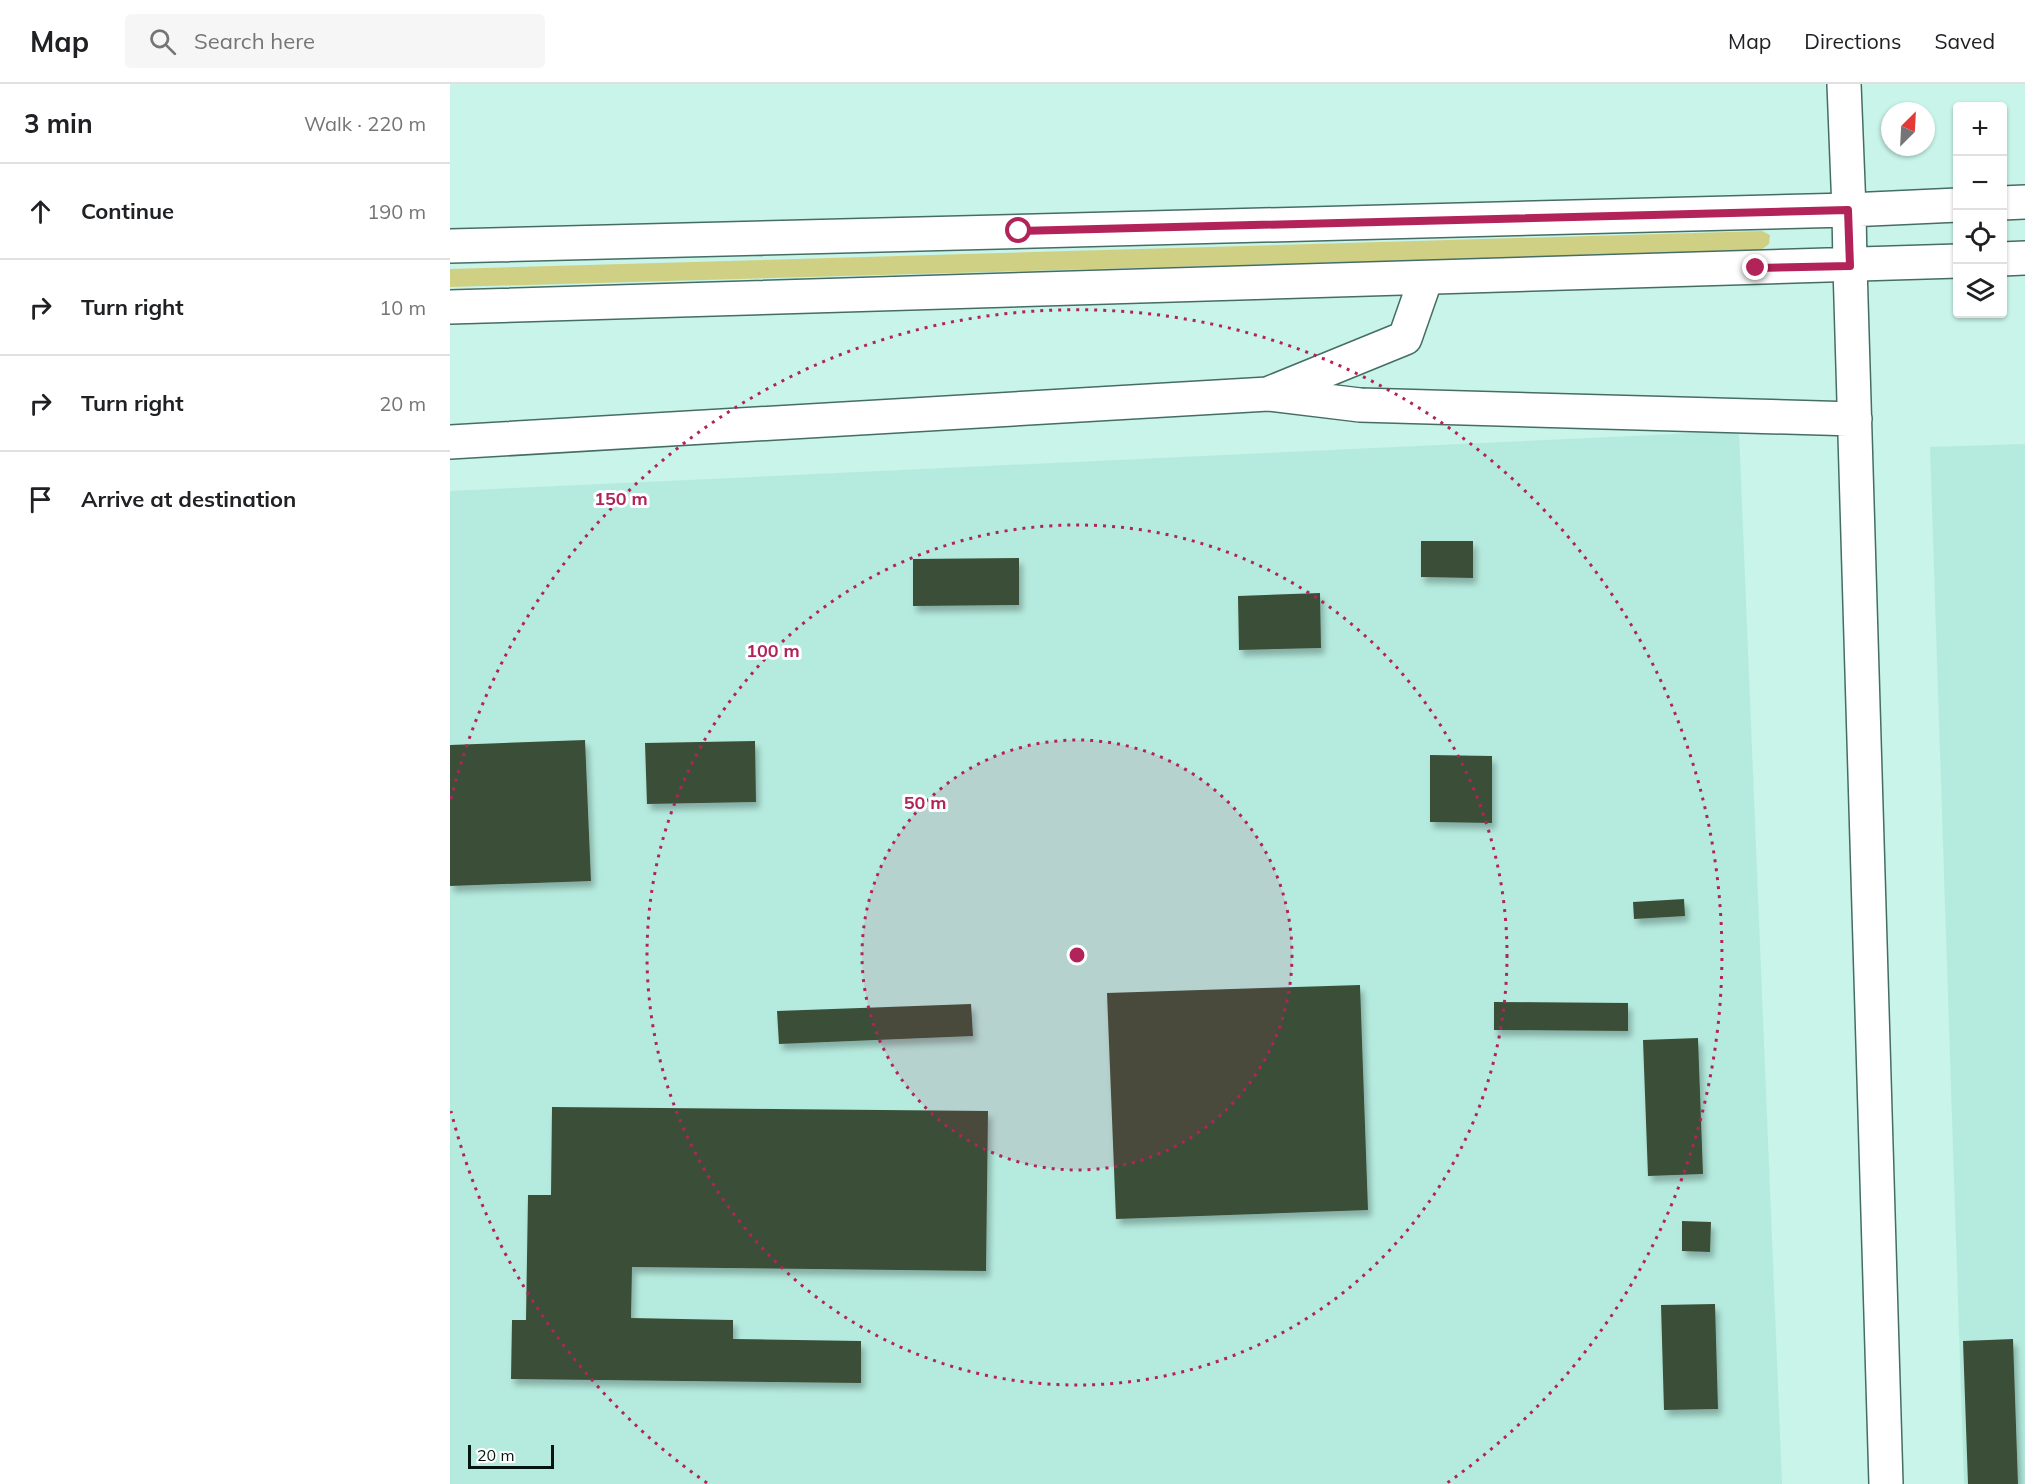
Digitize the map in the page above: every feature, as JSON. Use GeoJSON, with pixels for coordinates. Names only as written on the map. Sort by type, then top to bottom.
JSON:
{"type":"FeatureCollection","features":[{"type":"Feature","properties":{"kind":"main road"},"geometry":{"type":"LineString","coordinates":[[1844,84],[1886,1484]]}},
{"type":"Feature","properties":{"kind":"main road"},"geometry":{"type":"LineString","coordinates":[[2007,203],[2025,202]]}},
{"type":"Feature","properties":{"kind":"main road"},"geometry":{"type":"LineString","coordinates":[[450,246],[1848,210],[1953,205]]}},
{"type":"Feature","properties":{"kind":"main road"},"geometry":{"type":"LineString","coordinates":[[2007,259],[2025,258]]}},
{"type":"Feature","properties":{"kind":"main road"},"geometry":{"type":"LineString","coordinates":[[450,307],[1953,261]]}},
{"type":"Feature","properties":{"kind":"main road"},"geometry":{"type":"LineString","coordinates":[[1268,394],[1405,338],[1426,278]]}},
{"type":"Feature","properties":{"kind":"main road"},"geometry":{"type":"LineString","coordinates":[[450,442],[1268,394],[1360,405],[1855,419]]}},
{"type":"Feature","properties":{"kind":"shaded area"},"geometry":{"type":"Polygon","coordinates":[[[1739,431],[1782,1484],[450,1484],[450,491],[1739,431]]]}},
{"type":"Feature","properties":{"kind":"shaded area"},"geometry":{"type":"Polygon","coordinates":[[[2025,444],[2025,1484],[1964,1484],[1930,447],[2025,444]]]}},
{"type":"Feature","properties":{"kind":"green space"},"geometry":{"type":"Polygon","coordinates":[[[1762,231],[1770,235],[1769,244],[1761,250],[1744,251],[450,287],[450,269],[1762,231]]]}},
{"type":"Feature","properties":{"kind":"building"},"geometry":{"type":"Polygon","coordinates":[[[1421,541],[1473,541],[1473,578],[1421,577],[1421,541]]]}},
{"type":"Feature","properties":{"kind":"building"},"geometry":{"type":"Polygon","coordinates":[[[1019,558],[1019,605],[913,606],[913,559],[1019,558]]]}},
{"type":"Feature","properties":{"kind":"building"},"geometry":{"type":"Polygon","coordinates":[[[1320,593],[1321,648],[1239,650],[1238,596],[1320,593]]]}},
{"type":"Feature","properties":{"kind":"building"},"geometry":{"type":"Polygon","coordinates":[[[585,740],[591,881],[450,886],[450,745],[585,740]]]}},
{"type":"Feature","properties":{"kind":"building"},"geometry":{"type":"Polygon","coordinates":[[[755,741],[756,802],[647,804],[645,743],[755,741]]]}},
{"type":"Feature","properties":{"kind":"building"},"geometry":{"type":"Polygon","coordinates":[[[1430,755],[1492,756],[1492,823],[1430,822],[1430,755]]]}},
{"type":"Feature","properties":{"kind":"building"},"geometry":{"type":"Polygon","coordinates":[[[1684,899],[1685,916],[1634,919],[1633,902],[1684,899]]]}},
{"type":"Feature","properties":{"kind":"building"},"geometry":{"type":"Polygon","coordinates":[[[1360,985],[1368,1210],[1116,1219],[1107,993],[1360,985]]]}},
{"type":"Feature","properties":{"kind":"building"},"geometry":{"type":"Polygon","coordinates":[[[1494,1002],[1628,1003],[1628,1031],[1494,1030],[1494,1002]]]}},
{"type":"Feature","properties":{"kind":"building"},"geometry":{"type":"Polygon","coordinates":[[[971,1004],[973,1036],[779,1044],[777,1011],[971,1004]]]}},
{"type":"Feature","properties":{"kind":"building"},"geometry":{"type":"Polygon","coordinates":[[[1698,1038],[1703,1174],[1648,1176],[1643,1040],[1698,1038]]]}},
{"type":"Feature","properties":{"kind":"building"},"geometry":{"type":"Polygon","coordinates":[[[552,1107],[988,1111],[986,1271],[632,1267],[631,1318],[733,1320],[733,1339],[861,1341],[861,1383],[511,1379],[512,1320],[526,1320],[528,1195],[551,1195],[552,1107]]]}},
{"type":"Feature","properties":{"kind":"building"},"geometry":{"type":"Polygon","coordinates":[[[1682,1221],[1711,1222],[1710,1252],[1682,1251],[1682,1221]]]}},
{"type":"Feature","properties":{"kind":"building"},"geometry":{"type":"Polygon","coordinates":[[[1715,1304],[1718,1409],[1664,1410],[1661,1305],[1715,1304]]]}},
{"type":"Feature","properties":{"kind":"building"},"geometry":{"type":"Polygon","coordinates":[[[2013,1339],[2018,1484],[1968,1484],[1963,1341],[2013,1339]]]}},
{"type":"Feature","properties":{"kind":"route"},"geometry":{"type":"LineString","coordinates":[[1019,231],[1848,210],[1850,266],[1756,268]]}}]}
